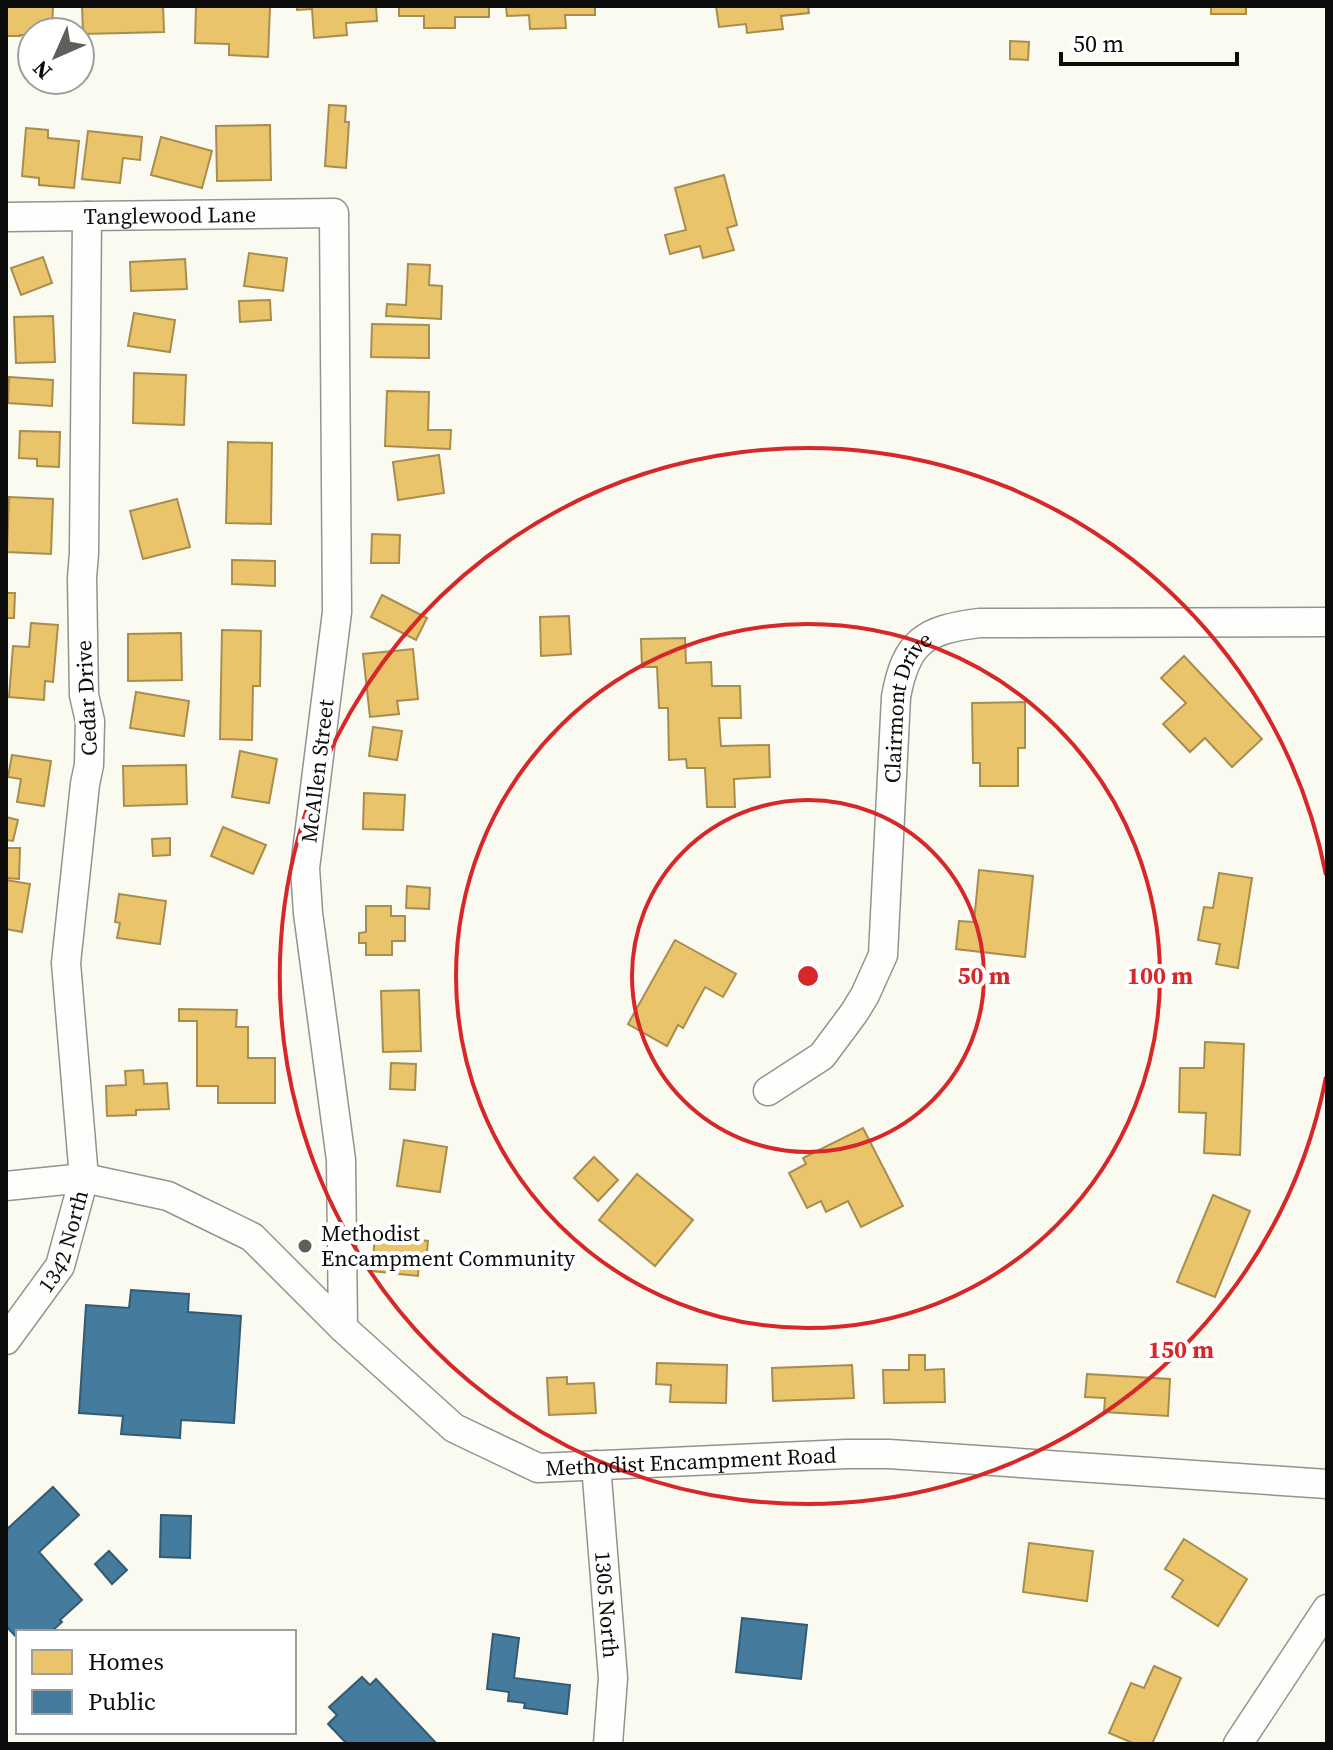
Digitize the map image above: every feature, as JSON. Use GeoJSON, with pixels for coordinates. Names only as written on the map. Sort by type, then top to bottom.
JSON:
{"type":"FeatureCollection","features":[{"type":"Feature","properties":{"kind":"street","name":"Tanglewood Lane"},"geometry":{"type":"LineString","coordinates":[[6,217],[334,213]]}},
{"type":"Feature","properties":{"kind":"street","name":"McAllen Street"},"geometry":{"type":"LineString","coordinates":[[334,213],[337,612],[305,868],[308,913],[341,1160],[343,1328]]}},
{"type":"Feature","properties":{"kind":"street","name":"Cedar Drive"},"geometry":{"type":"LineString","coordinates":[[84,1178],[66,963],[89,765],[90,721],[84,695],[82,578],[87,216]]}},
{"type":"Feature","properties":{"kind":"street","name":"Clairmont Drive"},"geometry":{"type":"LineString","coordinates":[[768,1091],[822,1056],[865,995],[883,955],[896,697],[904,663],[923,639],[949,627],[979,623],[1327,622]]}},
{"type":"Feature","properties":{"kind":"street","name":"Methodist Encampment Road"},"geometry":{"type":"LineString","coordinates":[[6,1186],[84,1178],[168,1196],[252,1237],[343,1328],[454,1428],[538,1468],[889,1454],[1327,1484]]}},
{"type":"Feature","properties":{"kind":"street","name":"1342 North"},"geometry":{"type":"LineString","coordinates":[[6,1340],[60,1266],[84,1178]]}},
{"type":"Feature","properties":{"kind":"street","name":"1305 North"},"geometry":{"type":"LineString","coordinates":[[596,1465],[613,1678],[608,1744]]}},
{"type":"Feature","properties":{"kind":"street"},"geometry":{"type":"LineString","coordinates":[[1238,1744],[1327,1609]]}},
{"type":"Feature","properties":{"kind":"building: Homes"},"geometry":{"type":"Polygon","coordinates":[[[6,6],[53,6],[53,16],[16,16],[16,36],[6,36],[6,6]]]}},
{"type":"Feature","properties":{"kind":"building: Homes"},"geometry":{"type":"Polygon","coordinates":[[[82,6],[163,6],[164,32],[96,34],[96,16],[82,16],[82,6]]]}},
{"type":"Feature","properties":{"kind":"building: Homes"},"geometry":{"type":"Polygon","coordinates":[[[196,6],[270,7],[268,57],[229,55],[229,44],[195,43],[196,6]]]}},
{"type":"Feature","properties":{"kind":"building: Homes"},"geometry":{"type":"Polygon","coordinates":[[[297,6],[376,6],[377,21],[346,23],[347,35],[314,38],[312,9],[297,10],[297,6]]]}},
{"type":"Feature","properties":{"kind":"building: Homes"},"geometry":{"type":"Polygon","coordinates":[[[399,6],[489,6],[489,17],[455,17],[455,28],[424,28],[424,16],[399,16],[399,6]]]}},
{"type":"Feature","properties":{"kind":"building: Homes"},"geometry":{"type":"Polygon","coordinates":[[[506,6],[595,6],[595,15],[565,15],[566,28],[530,29],[529,15],[507,16],[506,6]]]}},
{"type":"Feature","properties":{"kind":"building: Homes"},"geometry":{"type":"Polygon","coordinates":[[[716,6],[808,6],[809,13],[781,16],[783,29],[747,33],[746,24],[719,27],[716,6]]]}},
{"type":"Feature","properties":{"kind":"building: Homes"},"geometry":{"type":"Polygon","coordinates":[[[1211,6],[1246,6],[1246,14],[1211,14],[1211,6]]]}},
{"type":"Feature","properties":{"kind":"building: Homes"},"geometry":{"type":"Polygon","coordinates":[[[1010,41],[1029,42],[1028,60],[1010,59],[1010,41]]]}},
{"type":"Feature","properties":{"kind":"building: Homes"},"geometry":{"type":"Polygon","coordinates":[[[329,105],[346,106],[345,122],[349,122],[346,168],[325,166],[329,105]]]}},
{"type":"Feature","properties":{"kind":"building: Homes"},"geometry":{"type":"Polygon","coordinates":[[[270,125],[271,180],[217,181],[216,126],[270,125]]]}},
{"type":"Feature","properties":{"kind":"building: Homes"},"geometry":{"type":"Polygon","coordinates":[[[26,128],[48,130],[48,138],[79,141],[74,188],[39,185],[39,178],[22,176],[26,128]]]}},
{"type":"Feature","properties":{"kind":"building: Homes"},"geometry":{"type":"Polygon","coordinates":[[[88,131],[142,137],[140,160],[123,158],[120,183],[82,179],[88,131]]]}},
{"type":"Feature","properties":{"kind":"building: Homes"},"geometry":{"type":"Polygon","coordinates":[[[161,137],[212,151],[202,188],[151,175],[161,137]]]}},
{"type":"Feature","properties":{"kind":"building: Homes"},"geometry":{"type":"Polygon","coordinates":[[[724,175],[737,225],[727,228],[734,250],[703,258],[700,246],[670,254],[665,235],[686,230],[675,188],[724,175]]]}},
{"type":"Feature","properties":{"kind":"building: Homes"},"geometry":{"type":"Polygon","coordinates":[[[249,253],[287,258],[283,291],[244,286],[249,253]]]}},
{"type":"Feature","properties":{"kind":"building: Homes"},"geometry":{"type":"Polygon","coordinates":[[[43,257],[52,283],[21,295],[11,268],[43,257]]]}},
{"type":"Feature","properties":{"kind":"building: Homes"},"geometry":{"type":"Polygon","coordinates":[[[185,259],[187,289],[131,291],[130,262],[185,259]]]}},
{"type":"Feature","properties":{"kind":"building: Homes"},"geometry":{"type":"Polygon","coordinates":[[[408,264],[430,265],[429,285],[442,286],[441,319],[386,316],[387,304],[406,305],[408,264]]]}},
{"type":"Feature","properties":{"kind":"building: Homes"},"geometry":{"type":"Polygon","coordinates":[[[270,300],[271,320],[240,322],[239,301],[270,300]]]}},
{"type":"Feature","properties":{"kind":"building: Homes"},"geometry":{"type":"Polygon","coordinates":[[[134,313],[175,320],[170,352],[128,346],[134,313]]]}},
{"type":"Feature","properties":{"kind":"building: Homes"},"geometry":{"type":"Polygon","coordinates":[[[53,316],[55,362],[16,363],[14,317],[53,316]]]}},
{"type":"Feature","properties":{"kind":"building: Homes"},"geometry":{"type":"Polygon","coordinates":[[[372,324],[429,325],[429,358],[371,357],[372,324]]]}},
{"type":"Feature","properties":{"kind":"building: Homes"},"geometry":{"type":"Polygon","coordinates":[[[134,373],[186,375],[184,425],[133,423],[134,373]]]}},
{"type":"Feature","properties":{"kind":"building: Homes"},"geometry":{"type":"Polygon","coordinates":[[[9,377],[53,380],[52,406],[8,403],[9,377]]]}},
{"type":"Feature","properties":{"kind":"building: Homes"},"geometry":{"type":"Polygon","coordinates":[[[387,391],[429,392],[428,430],[451,430],[450,449],[385,446],[387,391]]]}},
{"type":"Feature","properties":{"kind":"building: Homes"},"geometry":{"type":"Polygon","coordinates":[[[20,431],[60,432],[59,467],[37,466],[37,459],[19,458],[20,431]]]}},
{"type":"Feature","properties":{"kind":"building: Homes"},"geometry":{"type":"Polygon","coordinates":[[[228,442],[272,443],[271,524],[226,523],[228,442]]]}},
{"type":"Feature","properties":{"kind":"building: Homes"},"geometry":{"type":"Polygon","coordinates":[[[439,455],[444,493],[398,500],[393,462],[439,455]]]}},
{"type":"Feature","properties":{"kind":"building: Homes"},"geometry":{"type":"Polygon","coordinates":[[[9,497],[53,499],[51,554],[7,552],[9,497]]]}},
{"type":"Feature","properties":{"kind":"building: Homes"},"geometry":{"type":"Polygon","coordinates":[[[177,499],[190,547],[143,559],[130,511],[177,499]]]}},
{"type":"Feature","properties":{"kind":"building: Homes"},"geometry":{"type":"Polygon","coordinates":[[[372,534],[400,535],[399,563],[371,563],[372,534]]]}},
{"type":"Feature","properties":{"kind":"building: Homes"},"geometry":{"type":"Polygon","coordinates":[[[232,560],[275,561],[275,586],[232,584],[232,560]]]}},
{"type":"Feature","properties":{"kind":"building: Homes"},"geometry":{"type":"Polygon","coordinates":[[[6,593],[15,593],[14,618],[6,618],[6,593]]]}},
{"type":"Feature","properties":{"kind":"building: Homes"},"geometry":{"type":"Polygon","coordinates":[[[382,595],[427,618],[416,640],[371,617],[382,595]]]}},
{"type":"Feature","properties":{"kind":"building: Homes"},"geometry":{"type":"Polygon","coordinates":[[[569,616],[571,654],[541,656],[540,617],[569,616]]]}},
{"type":"Feature","properties":{"kind":"building: Homes"},"geometry":{"type":"Polygon","coordinates":[[[31,623],[58,625],[53,682],[45,681],[44,700],[9,697],[13,646],[29,647],[31,623]]]}},
{"type":"Feature","properties":{"kind":"building: Homes"},"geometry":{"type":"Polygon","coordinates":[[[222,630],[261,631],[260,686],[253,686],[252,740],[220,739],[222,630]]]}},
{"type":"Feature","properties":{"kind":"building: Homes"},"geometry":{"type":"Polygon","coordinates":[[[181,633],[182,680],[128,681],[128,634],[181,633]]]}},
{"type":"Feature","properties":{"kind":"building: Homes"},"geometry":{"type":"Polygon","coordinates":[[[685,638],[686,663],[711,662],[712,686],[740,686],[741,718],[719,718],[721,746],[769,745],[770,777],[734,779],[735,807],[707,807],[705,768],[687,768],[686,759],[669,760],[668,708],[659,708],[657,667],[642,667],[641,639],[685,638]]]}},
{"type":"Feature","properties":{"kind":"building: Homes"},"geometry":{"type":"Polygon","coordinates":[[[413,649],[418,699],[397,701],[399,714],[370,717],[363,654],[413,649]]]}},
{"type":"Feature","properties":{"kind":"building: Homes"},"geometry":{"type":"Polygon","coordinates":[[[1184,656],[1262,739],[1232,767],[1205,738],[1190,752],[1163,724],[1186,703],[1161,678],[1184,656]]]}},
{"type":"Feature","properties":{"kind":"building: Homes"},"geometry":{"type":"Polygon","coordinates":[[[136,692],[189,701],[184,736],[130,728],[136,692]]]}},
{"type":"Feature","properties":{"kind":"building: Homes"},"geometry":{"type":"Polygon","coordinates":[[[1025,702],[1025,748],[1018,748],[1018,786],[980,786],[980,763],[973,763],[972,703],[1025,702]]]}},
{"type":"Feature","properties":{"kind":"building: Homes"},"geometry":{"type":"Polygon","coordinates":[[[373,727],[402,731],[397,760],[369,756],[373,727]]]}},
{"type":"Feature","properties":{"kind":"building: Homes"},"geometry":{"type":"Polygon","coordinates":[[[240,751],[277,759],[269,803],[232,797],[240,751]]]}},
{"type":"Feature","properties":{"kind":"building: Homes"},"geometry":{"type":"Polygon","coordinates":[[[12,755],[51,761],[44,806],[17,802],[21,779],[8,777],[12,755]]]}},
{"type":"Feature","properties":{"kind":"building: Homes"},"geometry":{"type":"Polygon","coordinates":[[[186,765],[187,804],[124,806],[123,766],[186,765]]]}},
{"type":"Feature","properties":{"kind":"building: Homes"},"geometry":{"type":"Polygon","coordinates":[[[364,793],[405,795],[403,830],[363,829],[364,793]]]}},
{"type":"Feature","properties":{"kind":"building: Homes"},"geometry":{"type":"Polygon","coordinates":[[[6,817],[18,820],[13,841],[6,840],[6,817]]]}},
{"type":"Feature","properties":{"kind":"building: Homes"},"geometry":{"type":"Polygon","coordinates":[[[223,827],[266,845],[253,874],[211,856],[223,827]]]}},
{"type":"Feature","properties":{"kind":"building: Homes"},"geometry":{"type":"Polygon","coordinates":[[[170,838],[170,855],[153,856],[152,839],[170,838]]]}},
{"type":"Feature","properties":{"kind":"building: Homes"},"geometry":{"type":"Polygon","coordinates":[[[6,848],[20,848],[19,879],[6,878],[6,848]]]}},
{"type":"Feature","properties":{"kind":"building: Homes"},"geometry":{"type":"Polygon","coordinates":[[[979,870],[1033,876],[1025,957],[956,949],[959,921],[974,922],[979,870]]]}},
{"type":"Feature","properties":{"kind":"building: Homes"},"geometry":{"type":"Polygon","coordinates":[[[1219,873],[1252,878],[1238,968],[1216,964],[1220,944],[1198,940],[1204,907],[1213,908],[1219,873]]]}},
{"type":"Feature","properties":{"kind":"building: Homes"},"geometry":{"type":"Polygon","coordinates":[[[6,880],[30,884],[22,932],[6,929],[6,880]]]}},
{"type":"Feature","properties":{"kind":"building: Homes"},"geometry":{"type":"Polygon","coordinates":[[[407,886],[430,888],[429,909],[406,908],[407,886]]]}},
{"type":"Feature","properties":{"kind":"building: Homes"},"geometry":{"type":"Polygon","coordinates":[[[119,894],[166,901],[160,944],[117,938],[120,923],[115,922],[119,894]]]}},
{"type":"Feature","properties":{"kind":"building: Homes"},"geometry":{"type":"Polygon","coordinates":[[[366,906],[391,906],[391,916],[405,916],[405,941],[392,941],[392,955],[366,955],[366,943],[359,943],[359,933],[366,932],[366,906]]]}},
{"type":"Feature","properties":{"kind":"building: Homes"},"geometry":{"type":"Polygon","coordinates":[[[675,940],[736,974],[723,997],[705,987],[683,1028],[678,1025],[667,1046],[628,1024],[675,940]]]}},
{"type":"Feature","properties":{"kind":"building: Homes"},"geometry":{"type":"Polygon","coordinates":[[[419,990],[421,1051],[383,1052],[381,991],[419,990]]]}},
{"type":"Feature","properties":{"kind":"building: Homes"},"geometry":{"type":"Polygon","coordinates":[[[179,1009],[237,1010],[236,1027],[248,1027],[248,1058],[275,1058],[275,1103],[218,1103],[218,1086],[197,1086],[197,1021],[179,1021],[179,1009]]]}},
{"type":"Feature","properties":{"kind":"building: Homes"},"geometry":{"type":"Polygon","coordinates":[[[1205,1042],[1244,1044],[1240,1155],[1204,1153],[1206,1113],[1179,1112],[1180,1068],[1204,1068],[1205,1042]]]}},
{"type":"Feature","properties":{"kind":"building: Homes"},"geometry":{"type":"Polygon","coordinates":[[[391,1063],[416,1064],[415,1090],[390,1089],[391,1063]]]}},
{"type":"Feature","properties":{"kind":"building: Homes"},"geometry":{"type":"Polygon","coordinates":[[[143,1070],[144,1084],[167,1083],[169,1109],[136,1110],[136,1115],[107,1116],[106,1086],[126,1085],[125,1071],[143,1070]]]}},
{"type":"Feature","properties":{"kind":"building: Homes"},"geometry":{"type":"Polygon","coordinates":[[[863,1128],[903,1206],[861,1227],[848,1201],[826,1212],[821,1201],[807,1208],[789,1173],[806,1164],[803,1158],[863,1128]]]}},
{"type":"Feature","properties":{"kind":"building: Homes"},"geometry":{"type":"Polygon","coordinates":[[[404,1140],[447,1147],[440,1192],[397,1186],[404,1140]]]}},
{"type":"Feature","properties":{"kind":"building: Homes"},"geometry":{"type":"Polygon","coordinates":[[[594,1157],[618,1180],[598,1201],[574,1178],[594,1157]]]}},
{"type":"Feature","properties":{"kind":"building: Homes"},"geometry":{"type":"Polygon","coordinates":[[[637,1174],[693,1220],[655,1266],[599,1220],[637,1174]]]}},
{"type":"Feature","properties":{"kind":"building: Homes"},"geometry":{"type":"Polygon","coordinates":[[[1213,1195],[1250,1211],[1215,1297],[1177,1282],[1213,1195]]]}},
{"type":"Feature","properties":{"kind":"building: Homes"},"geometry":{"type":"Polygon","coordinates":[[[375,1235],[428,1241],[426,1261],[419,1260],[418,1276],[372,1271],[375,1235]]]}},
{"type":"Feature","properties":{"kind":"building: Homes"},"geometry":{"type":"Polygon","coordinates":[[[909,1355],[925,1355],[925,1370],[944,1369],[945,1402],[884,1403],[883,1370],[909,1370],[909,1355]]]}},
{"type":"Feature","properties":{"kind":"building: Homes"},"geometry":{"type":"Polygon","coordinates":[[[657,1363],[727,1365],[726,1403],[670,1402],[671,1385],[656,1384],[657,1363]]]}},
{"type":"Feature","properties":{"kind":"building: Homes"},"geometry":{"type":"Polygon","coordinates":[[[852,1365],[854,1398],[773,1401],[772,1368],[852,1365]]]}},
{"type":"Feature","properties":{"kind":"building: Homes"},"geometry":{"type":"Polygon","coordinates":[[[1087,1374],[1170,1379],[1168,1416],[1104,1412],[1105,1398],[1085,1397],[1087,1374]]]}},
{"type":"Feature","properties":{"kind":"building: Homes"},"geometry":{"type":"Polygon","coordinates":[[[567,1377],[567,1384],[594,1383],[596,1413],[549,1415],[547,1378],[567,1377]]]}},
{"type":"Feature","properties":{"kind":"building: Homes"},"geometry":{"type":"Polygon","coordinates":[[[1184,1539],[1247,1579],[1218,1626],[1172,1597],[1183,1580],[1165,1569],[1184,1539]]]}},
{"type":"Feature","properties":{"kind":"building: Homes"},"geometry":{"type":"Polygon","coordinates":[[[1029,1543],[1093,1551],[1087,1601],[1023,1592],[1029,1543]]]}},
{"type":"Feature","properties":{"kind":"building: Homes"},"geometry":{"type":"Polygon","coordinates":[[[1154,1666],[1181,1678],[1152,1744],[1135,1744],[1109,1733],[1131,1683],[1144,1688],[1154,1666]]]}},
{"type":"Feature","properties":{"kind":"building: Public"},"geometry":{"type":"Polygon","coordinates":[[[131,1290],[189,1294],[188,1312],[241,1316],[234,1423],[181,1420],[180,1438],[121,1434],[123,1416],[79,1413],[86,1305],[129,1308],[131,1290]]]}},
{"type":"Feature","properties":{"kind":"building: Public"},"geometry":{"type":"Polygon","coordinates":[[[53,1487],[79,1515],[39,1552],[82,1600],[53,1630],[16,1630],[16,1637],[6,1626],[6,1530],[53,1487]]]}},
{"type":"Feature","properties":{"kind":"building: Public"},"geometry":{"type":"Polygon","coordinates":[[[161,1515],[191,1516],[190,1558],[160,1557],[161,1515]]]}},
{"type":"Feature","properties":{"kind":"building: Public"},"geometry":{"type":"Polygon","coordinates":[[[109,1551],[127,1570],[112,1584],[95,1564],[109,1551]]]}},
{"type":"Feature","properties":{"kind":"building: Public"},"geometry":{"type":"Polygon","coordinates":[[[742,1618],[807,1625],[801,1679],[736,1672],[742,1618]]]}},
{"type":"Feature","properties":{"kind":"building: Public"},"geometry":{"type":"Polygon","coordinates":[[[493,1634],[519,1638],[514,1678],[570,1685],[567,1714],[524,1708],[525,1703],[508,1701],[509,1692],[487,1689],[493,1634]]]}},
{"type":"Feature","properties":{"kind":"building: Public"},"geometry":{"type":"Polygon","coordinates":[[[362,1677],[370,1685],[376,1679],[437,1744],[347,1744],[328,1724],[337,1715],[329,1707],[362,1677]]]}},
{"type":"Feature","properties":{"kind":"place","name":"Methodist Encampment Community"},"geometry":{"type":"Point","coordinates":[305,1246]}}]}
